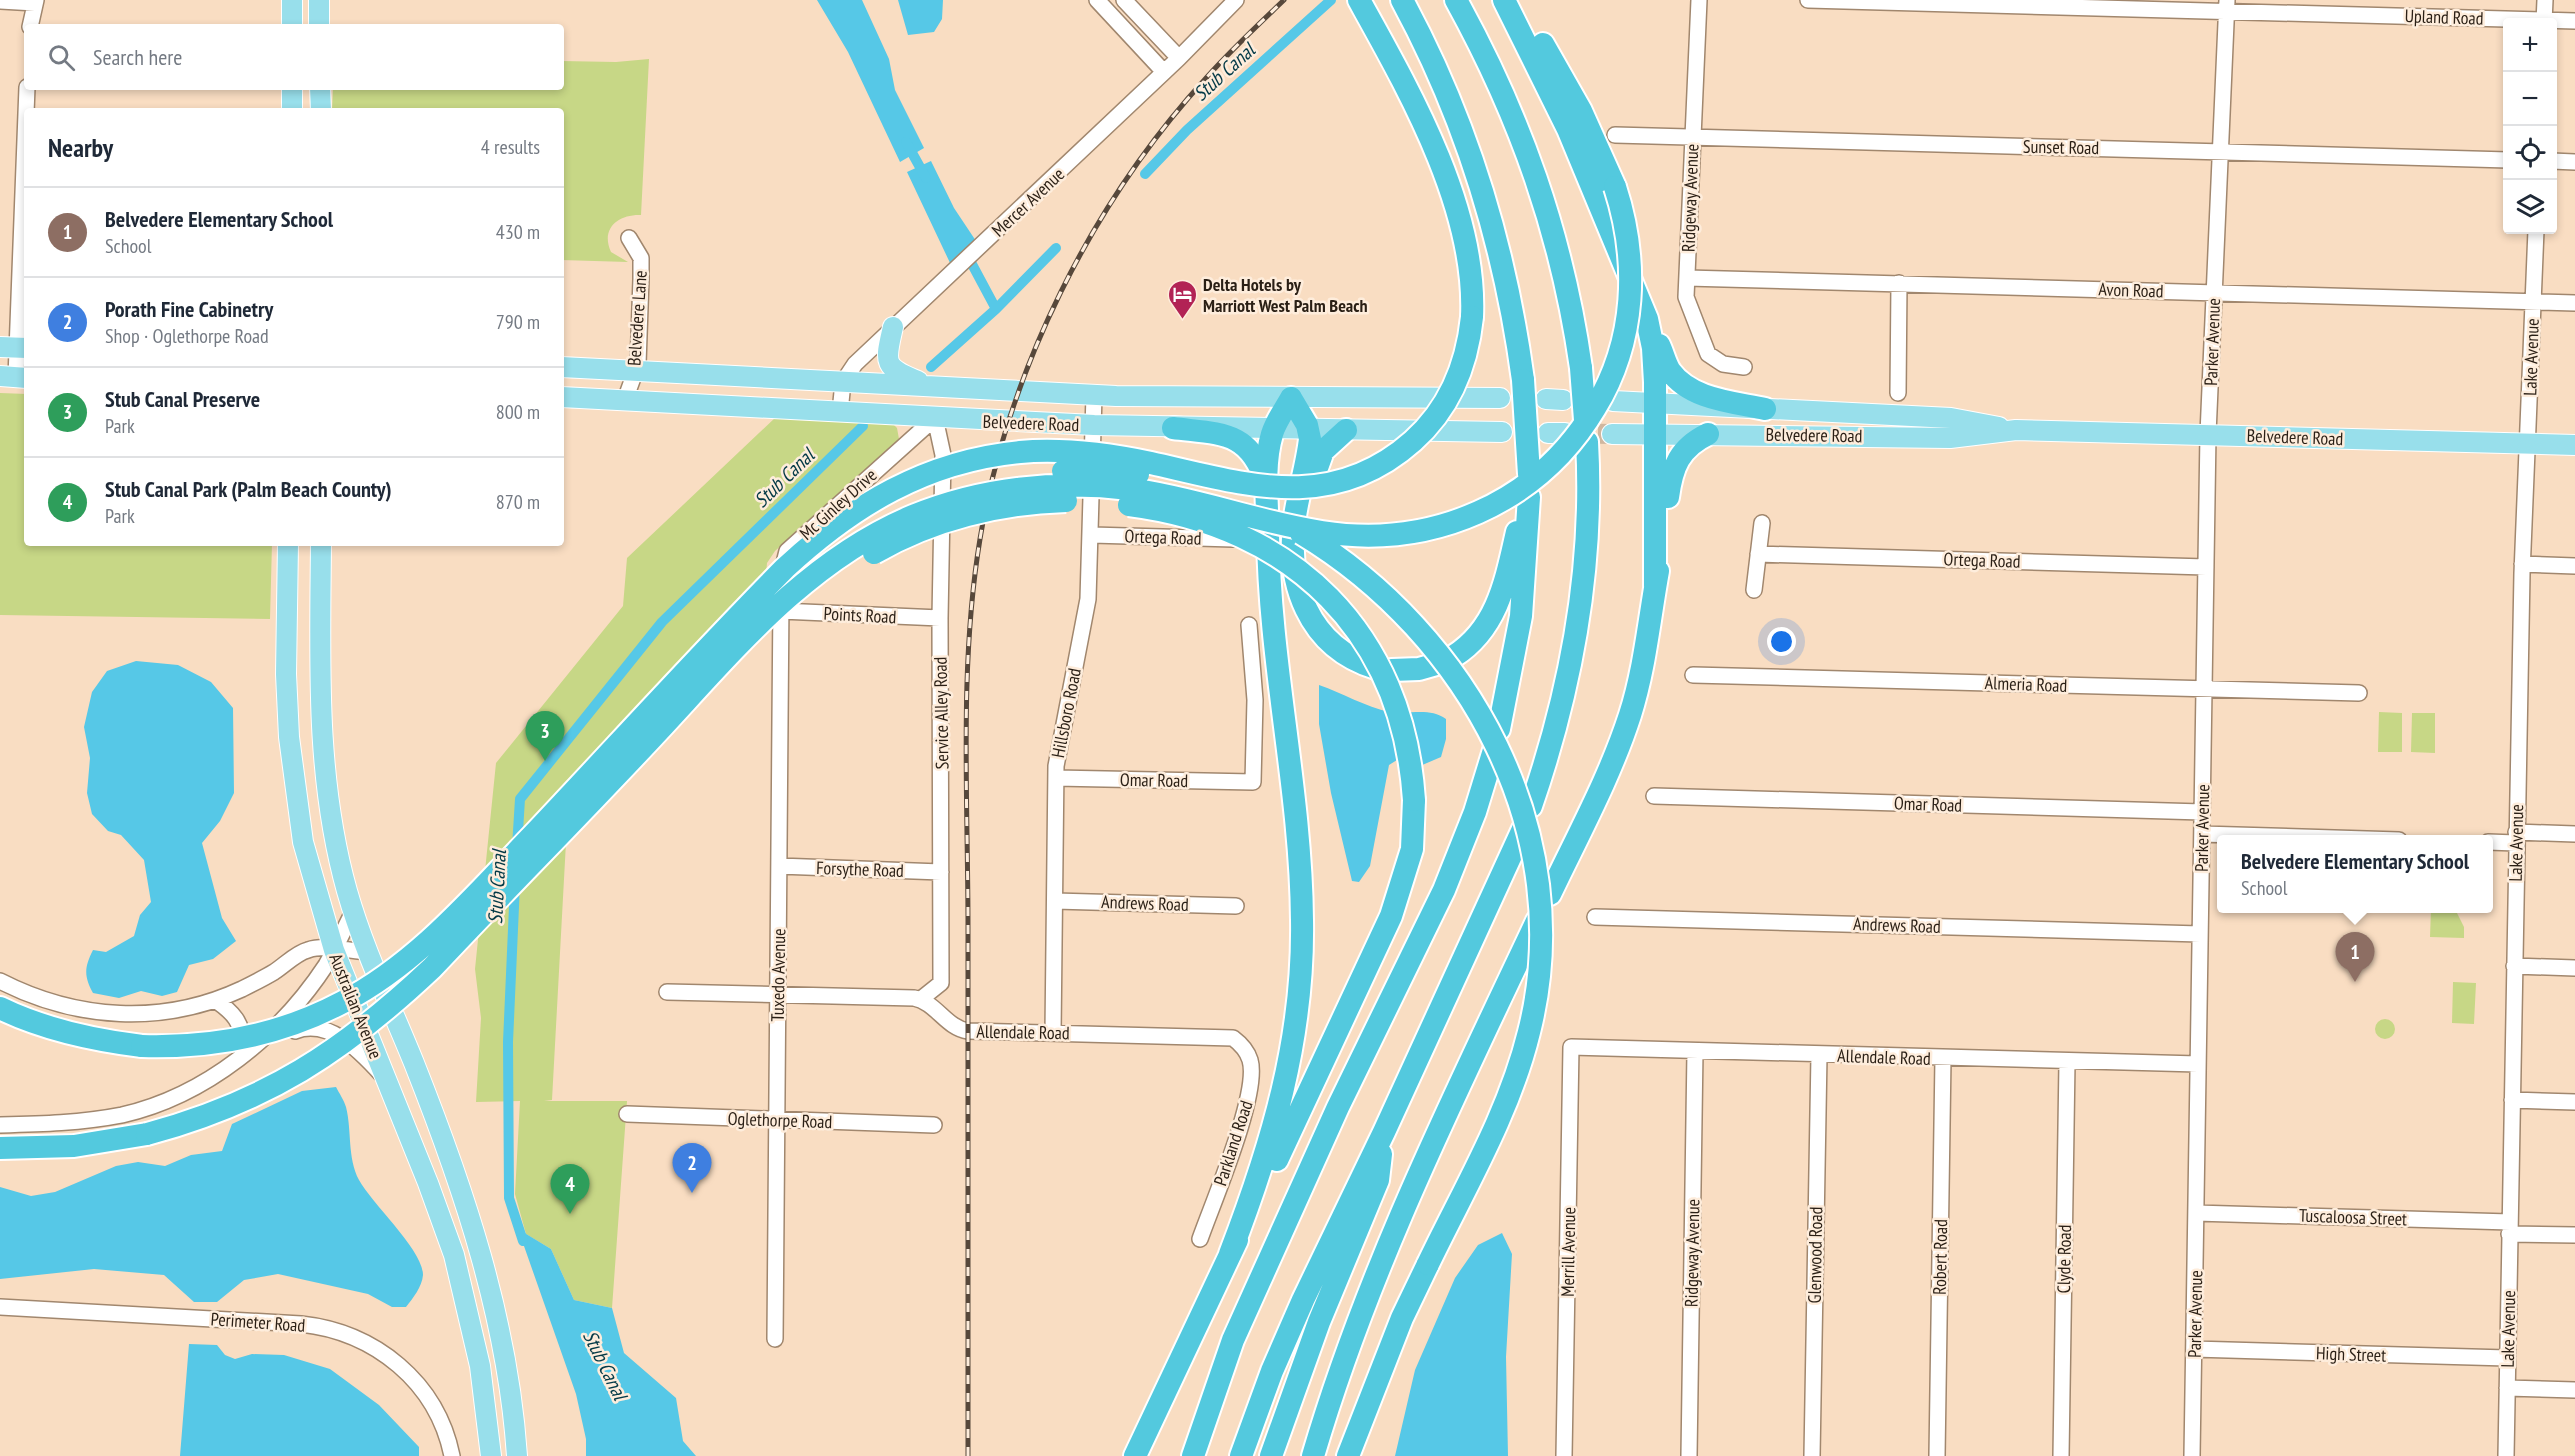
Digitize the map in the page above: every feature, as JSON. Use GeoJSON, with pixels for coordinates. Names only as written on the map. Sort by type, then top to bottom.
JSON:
{"type":"FeatureCollection","features":[{"type":"Feature","properties":{"kind":"highway"},"geometry":{"type":"LineString","coordinates":[[1193,1456],[1233,1340],[1256,1287],[1338,1107],[1444,890],[1475,812],[1497,740],[1521,616],[1527,486],[1523,380],[1510,296],[1488,203],[1460,121],[1402,0]]}},
{"type":"Feature","properties":{"kind":"highway"},"geometry":{"type":"LineString","coordinates":[[1456,0],[1504,95],[1534,168],[1559,252],[1581,368],[1585,420]]}},
{"type":"Feature","properties":{"kind":"highway"},"geometry":{"type":"LineString","coordinates":[[1504,0],[1568,129],[1667,366],[1685,386],[1707,396],[1765,409]]}},
{"type":"Feature","properties":{"kind":"highway"},"geometry":{"type":"LineString","coordinates":[[0,1148],[74,1146],[147,1134],[216,1113],[259,1094],[316,1063],[377,1018],[432,968],[667,723],[755,627],[831,562],[898,523],[968,498],[1027,488],[1109,487],[1168,496],[1306,530],[1365,536],[1401,533],[1437,526],[1474,514],[1509,496],[1541,475],[1565,450],[1601,399],[1616,365],[1628,319],[1631,269],[1624,220],[1615,187],[1581,111],[1519,0]]}},
{"type":"Feature","properties":{"kind":"highway"},"geometry":{"type":"LineString","coordinates":[[0,1008],[56,1030],[94,1040],[142,1046],[202,1045],[277,1030],[330,1009],[376,982],[420,948],[473,897],[785,568],[853,512],[895,487],[960,462],[1022,452],[1085,452],[1255,486],[1283,489],[1326,486],[1368,471],[1394,457],[1418,436],[1446,401],[1464,359],[1472,317],[1472,285],[1467,252],[1448,186],[1410,94],[1359,1]]}},
{"type":"Feature","properties":{"kind":"highway"},"geometry":{"type":"LineString","coordinates":[[1647,319],[1654,358],[1655,586]]}},
{"type":"Feature","properties":{"kind":"highway"},"geometry":{"type":"LineString","coordinates":[[1291,398],[1309,430],[1308,455],[1295,518],[1292,546],[1294,578],[1309,616],[1327,639],[1342,652],[1384,669],[1419,669],[1447,659],[1481,633],[1500,601],[1527,486]]}},
{"type":"Feature","properties":{"kind":"highway"},"geometry":{"type":"LineString","coordinates":[[1230,1254],[1254,1191],[1280,1108],[1294,1040],[1301,971],[1301,875],[1271,604],[1267,485],[1274,428],[1291,398]]}},
{"type":"Feature","properties":{"kind":"highway"},"geometry":{"type":"LineString","coordinates":[[1173,428],[1224,434],[1241,441],[1257,458],[1267,485]]}},
{"type":"Feature","properties":{"kind":"highway"},"geometry":{"type":"LineString","coordinates":[[1292,546],[1318,461],[1328,446],[1346,430]]}},
{"type":"Feature","properties":{"kind":"highway"},"geometry":{"type":"LineString","coordinates":[[1550,894],[1608,772],[1627,724],[1642,670],[1672,470],[1687,447],[1708,434]]}},
{"type":"Feature","properties":{"kind":"highway"},"geometry":{"type":"LineString","coordinates":[[1531,806],[1555,732],[1573,650],[1586,544],[1587,442]]}},
{"type":"Feature","properties":{"kind":"highway"},"geometry":{"type":"LineString","coordinates":[[708,650],[805,563],[869,522],[912,501],[962,484],[1026,473],[1074,470],[1119,472],[1162,479],[1209,491],[1252,508],[1299,532],[1366,579],[1434,646],[1460,680],[1482,717],[1515,787],[1528,834],[1539,896],[1541,942],[1538,986],[1524,1052],[1497,1122],[1402,1318],[1348,1456]]}},
{"type":"Feature","properties":{"kind":"highway"},"geometry":{"type":"LineString","coordinates":[[667,723],[812,596],[878,550],[945,521],[994,508],[1064,501],[1109,502],[1171,513],[1222,529],[1283,560],[1319,588],[1359,631],[1388,683],[1405,734],[1414,800],[1412,849],[1391,916],[1135,1456]]}},
{"type":"Feature","properties":{"kind":"highway"},"geometry":{"type":"LineString","coordinates":[[1241,1456],[1299,1309],[1384,1132],[1523,829]]}},
{"type":"Feature","properties":{"kind":"highway"},"geometry":{"type":"LineString","coordinates":[[1313,1456],[1341,1364],[1383,1251],[1537,921]]}},
{"type":"Feature","properties":{"kind":"highway"},"geometry":{"type":"LineString","coordinates":[[1270,1456],[1309,1348],[1378,1180],[1384,1132]]}},
{"type":"Feature","properties":{"kind":"highway"},"geometry":{"type":"LineString","coordinates":[[1176,1456],[1206,1419]]}},
{"type":"Feature","properties":{"kind":"main road"},"geometry":{"type":"LineString","coordinates":[[292,0],[292,24]]}},
{"type":"Feature","properties":{"kind":"main road"},"geometry":{"type":"LineString","coordinates":[[319,0],[319,24]]}},
{"type":"Feature","properties":{"kind":"main road"},"geometry":{"type":"LineString","coordinates":[[292,90],[292,108]]}},
{"type":"Feature","properties":{"kind":"main road"},"geometry":{"type":"LineString","coordinates":[[320,90],[321,108]]}},
{"type":"Feature","properties":{"kind":"main road"},"geometry":{"type":"LineString","coordinates":[[893,327],[887,355],[890,366],[898,373],[931,387]]}},
{"type":"Feature","properties":{"kind":"main road","name":"Belvedere Road"},"geometry":{"type":"LineString","coordinates":[[564,367],[1094,395],[1500,398]]}},
{"type":"Feature","properties":{"kind":"main road","name":"Belvedere Road"},"geometry":{"type":"LineString","coordinates":[[564,397],[935,418],[1173,428],[1502,432]]}},
{"type":"Feature","properties":{"kind":"main road","name":"Belvedere Road"},"geometry":{"type":"LineString","coordinates":[[1613,401],[1951,418],[2016,430]]}},
{"type":"Feature","properties":{"kind":"main road","name":"Belvedere Road"},"geometry":{"type":"LineString","coordinates":[[1612,434],[1950,438],[2016,430],[2575,446]]}},
{"type":"Feature","properties":{"kind":"main road","name":"Australian Avenue"},"geometry":{"type":"LineString","coordinates":[[288,546],[286,674],[293,782],[303,842],[334,950],[442,1219],[464,1291],[482,1375],[491,1456]]}},
{"type":"Feature","properties":{"kind":"main road","name":"Australian Avenue"},"geometry":{"type":"LineString","coordinates":[[321,546],[321,738],[330,819],[353,912],[442,1137],[484,1268],[507,1368],[517,1456]]}},
{"type":"Feature","properties":{"kind":"street"},"geometry":{"type":"LineString","coordinates":[[1097,0],[1164,72]]}},
{"type":"Feature","properties":{"kind":"street"},"geometry":{"type":"LineString","coordinates":[[1124,0],[1179,58]]}},
{"type":"Feature","properties":{"kind":"street","name":"Mercer Avenue"},"geometry":{"type":"LineString","coordinates":[[843,382],[849,371],[893,327],[949,277],[1179,58],[1236,0]]}},
{"type":"Feature","properties":{"kind":"street","name":"Ridgeway Avenue"},"geometry":{"type":"LineString","coordinates":[[1699,0],[1686,297],[1708,354],[1723,364],[1744,367]]}},
{"type":"Feature","properties":{"kind":"street","name":"Upland Road"},"geometry":{"type":"LineString","coordinates":[[1808,0],[2226,6],[2503,19]]}},
{"type":"Feature","properties":{"kind":"street"},"geometry":{"type":"LineString","coordinates":[[2544,18],[2545,0]]}},
{"type":"Feature","properties":{"kind":"street"},"geometry":{"type":"LineString","coordinates":[[0,1],[35,2],[31,24]]}},
{"type":"Feature","properties":{"kind":"street","name":"Parker Avenue"},"geometry":{"type":"LineString","coordinates":[[2192,1456],[2208,434],[2218,200],[2209,183],[2209,172],[2211,162],[2220,151],[2226,6]]}},
{"type":"Feature","properties":{"kind":"street","name":"Upland Road"},"geometry":{"type":"LineString","coordinates":[[2557,21],[2575,21]]}},
{"type":"Feature","properties":{"kind":"street"},"geometry":{"type":"LineString","coordinates":[[26,108],[27,90]]}},
{"type":"Feature","properties":{"kind":"street","name":"Sunset Road"},"geometry":{"type":"LineString","coordinates":[[1615,135],[2503,160]]}},
{"type":"Feature","properties":{"kind":"street"},"geometry":{"type":"LineString","coordinates":[[14,377],[24,152]]}},
{"type":"Feature","properties":{"kind":"street"},"geometry":{"type":"LineString","coordinates":[[2557,161],[2575,162]]}},
{"type":"Feature","properties":{"kind":"street","name":"Lake Avenue"},"geometry":{"type":"LineString","coordinates":[[2506,1456],[2522,564],[2536,234]]}},
{"type":"Feature","properties":{"kind":"street","name":"Belvedere Lane"},"geometry":{"type":"LineString","coordinates":[[625,400],[638,364],[641,258],[629,238]]}},
{"type":"Feature","properties":{"kind":"street","name":"Avon Road"},"geometry":{"type":"LineString","coordinates":[[1687,278],[2575,303]]}},
{"type":"Feature","properties":{"kind":"street"},"geometry":{"type":"LineString","coordinates":[[1898,393],[1899,283]]}},
{"type":"Feature","properties":{"kind":"street"},"geometry":{"type":"LineString","coordinates":[[840,412],[843,382]]}},
{"type":"Feature","properties":{"kind":"street","name":"Hillsboro Road"},"geometry":{"type":"LineString","coordinates":[[1053,1033],[1056,778],[1070,689],[1085,620],[1092,535],[1094,395]]}},
{"type":"Feature","properties":{"kind":"street","name":"Mc Ginley Drive"},"geometry":{"type":"LineString","coordinates":[[781,611],[782,566],[787,551],[935,418]]}},
{"type":"Feature","properties":{"kind":"street","name":"Service Alley Road"},"geometry":{"type":"LineString","coordinates":[[921,999],[941,983],[939,618],[943,455],[935,418]]}},
{"type":"Feature","properties":{"kind":"street"},"geometry":{"type":"LineString","coordinates":[[1754,590],[1762,523]]}},
{"type":"Feature","properties":{"kind":"street","name":"Ortega Road"},"geometry":{"type":"LineString","coordinates":[[1092,535],[1233,539]]}},
{"type":"Feature","properties":{"kind":"street","name":"Ortega Road"},"geometry":{"type":"LineString","coordinates":[[1758,554],[2206,567]]}},
{"type":"Feature","properties":{"kind":"street"},"geometry":{"type":"LineString","coordinates":[[2522,564],[2575,566]]}},
{"type":"Feature","properties":{"kind":"street","name":"Points Road"},"geometry":{"type":"LineString","coordinates":[[781,611],[939,618]]}},
{"type":"Feature","properties":{"kind":"street","name":"Tuxedo Avenue"},"geometry":{"type":"LineString","coordinates":[[775,1339],[781,611]]}},
{"type":"Feature","properties":{"kind":"street","name":"Omar Road"},"geometry":{"type":"LineString","coordinates":[[1056,778],[1253,782],[1255,700],[1249,625]]}},
{"type":"Feature","properties":{"kind":"street","name":"Almeria Road"},"geometry":{"type":"LineString","coordinates":[[1693,675],[2359,693]]}},
{"type":"Feature","properties":{"kind":"street","name":"Omar Road"},"geometry":{"type":"LineString","coordinates":[[1654,796],[2202,812]]}},
{"type":"Feature","properties":{"kind":"street"},"geometry":{"type":"LineString","coordinates":[[2202,834],[2235,835]]}},
{"type":"Feature","properties":{"kind":"street"},"geometry":{"type":"LineString","coordinates":[[2493,841],[2516,837],[2575,834]]}},
{"type":"Feature","properties":{"kind":"street","name":"Forsythe Road"},"geometry":{"type":"LineString","coordinates":[[779,866],[941,872]]}},
{"type":"Feature","properties":{"kind":"street","name":"Andrews Road"},"geometry":{"type":"LineString","coordinates":[[1054,901],[1236,906]]}},
{"type":"Feature","properties":{"kind":"street"},"geometry":{"type":"LineString","coordinates":[[239,1060],[295,1005],[334,950],[353,912]]}},
{"type":"Feature","properties":{"kind":"street","name":"Andrews Road"},"geometry":{"type":"LineString","coordinates":[[1594,917],[2200,934]]}},
{"type":"Feature","properties":{"kind":"street"},"geometry":{"type":"LineString","coordinates":[[0,981],[40,1000],[76,1010],[113,1014],[168,1011],[215,1000],[273,973],[307,950],[367,952]]}},
{"type":"Feature","properties":{"kind":"street"},"geometry":{"type":"LineString","coordinates":[[2514,966],[2575,968]]}},
{"type":"Feature","properties":{"kind":"street"},"geometry":{"type":"LineString","coordinates":[[667,992],[778,993],[921,999]]}},
{"type":"Feature","properties":{"kind":"street","name":"Allendale Road"},"geometry":{"type":"LineString","coordinates":[[921,999],[961,1030],[1233,1038],[1243,1046]]}},
{"type":"Feature","properties":{"kind":"street"},"geometry":{"type":"LineString","coordinates":[[215,1000],[231,1011],[242,1028],[243,1043],[239,1060]]}},
{"type":"Feature","properties":{"kind":"street"},"geometry":{"type":"LineString","coordinates":[[0,1125],[63,1124],[123,1114],[176,1096],[284,1035],[301,1029],[317,1028],[334,1034],[359,1050],[386,1080]]}},
{"type":"Feature","properties":{"kind":"street","name":"Parkland Road"},"geometry":{"type":"LineString","coordinates":[[1200,1239],[1248,1104],[1251,1062],[1243,1046]]}},
{"type":"Feature","properties":{"kind":"street","name":"Allendale Road"},"geometry":{"type":"LineString","coordinates":[[1571,1047],[2198,1064]]}},
{"type":"Feature","properties":{"kind":"street","name":"Merrill Avenue"},"geometry":{"type":"LineString","coordinates":[[1564,1456],[1571,1047]]}},
{"type":"Feature","properties":{"kind":"street","name":"Ridgeway Avenue"},"geometry":{"type":"LineString","coordinates":[[1689,1456],[1695,1051]]}},
{"type":"Feature","properties":{"kind":"street","name":"Glenwood Road"},"geometry":{"type":"LineString","coordinates":[[1812,1456],[1819,1055]]}},
{"type":"Feature","properties":{"kind":"street","name":"Robert Road"},"geometry":{"type":"LineString","coordinates":[[1937,1456],[1943,1058]]}},
{"type":"Feature","properties":{"kind":"street","name":"Clyde Road"},"geometry":{"type":"LineString","coordinates":[[2061,1456],[2067,1062]]}},
{"type":"Feature","properties":{"kind":"street"},"geometry":{"type":"LineString","coordinates":[[2512,1100],[2575,1102]]}},
{"type":"Feature","properties":{"kind":"street","name":"Oglethorpe Road"},"geometry":{"type":"LineString","coordinates":[[627,1114],[934,1125]]}},
{"type":"Feature","properties":{"kind":"street","name":"Tuscaloosa Street"},"geometry":{"type":"LineString","coordinates":[[2196,1213],[2510,1228],[2575,1235]]}},
{"type":"Feature","properties":{"kind":"street","name":"Perimeter Road"},"geometry":{"type":"LineString","coordinates":[[0,1307],[301,1324],[340,1331],[380,1350],[409,1374],[436,1410],[452,1456]]}},
{"type":"Feature","properties":{"kind":"street","name":"High Street"},"geometry":{"type":"LineString","coordinates":[[2194,1349],[2507,1358]]}},
{"type":"Feature","properties":{"kind":"street"},"geometry":{"type":"LineString","coordinates":[[2507,1388],[2575,1390]]}},
{"type":"Feature","properties":{"kind":"green space"},"geometry":{"type":"Polygon","coordinates":[[[649,59],[641,215],[619,220],[610,229],[608,236],[611,252],[628,262],[564,260],[564,108],[332,108],[333,90],[564,90],[564,61],[616,62],[649,59]]]}},
{"type":"Feature","properties":{"kind":"green space"},"geometry":{"type":"Polygon","coordinates":[[[0,393],[24,394],[24,546],[272,546],[270,619],[0,615],[0,393]]]}},
{"type":"Feature","properties":{"kind":"green space"},"geometry":{"type":"Polygon","coordinates":[[[776,417],[893,424],[897,428],[899,439],[775,551],[767,563],[766,574],[569,787],[552,1100],[544,1101],[627,1101],[612,1308],[574,1300],[551,1249],[526,1234],[515,1194],[520,1101],[476,1102],[481,1018],[475,969],[496,763],[623,606],[627,558],[776,417]]]}},
{"type":"Feature","properties":{"kind":"green space"},"geometry":{"type":"Polygon","coordinates":[[[2379,712],[2402,713],[2402,752],[2378,752],[2379,712]]]}},
{"type":"Feature","properties":{"kind":"green space"},"geometry":{"type":"Polygon","coordinates":[[[2412,713],[2435,713],[2435,753],[2411,752],[2412,713]]]}},
{"type":"Feature","properties":{"kind":"green space"},"geometry":{"type":"Polygon","coordinates":[[[2431,913],[2457,913],[2464,927],[2464,938],[2430,937],[2431,913]]]}},
{"type":"Feature","properties":{"kind":"green space"},"geometry":{"type":"Polygon","coordinates":[[[2453,982],[2476,983],[2474,1024],[2452,1023],[2453,982]]]}},
{"type":"Feature","properties":{"kind":"green space"},"geometry":{"type":"Polygon","coordinates":[[[2385,1019],[2392,1022],[2395,1029],[2392,1036],[2385,1039],[2378,1036],[2375,1029],[2378,1022],[2385,1019]]]}},
{"type":"Feature","properties":{"kind":"water"},"geometry":{"type":"Polygon","coordinates":[[[817,0],[862,0],[889,59],[895,90],[924,148],[900,162],[848,52],[817,0]]]}},
{"type":"Feature","properties":{"kind":"water"},"geometry":{"type":"Polygon","coordinates":[[[898,0],[943,0],[942,19],[934,32],[908,35],[898,0]]]}},
{"type":"Feature","properties":{"kind":"water"},"geometry":{"type":"Polygon","coordinates":[[[931,161],[954,208],[976,241],[951,265],[907,172],[931,161]]]}},
{"type":"Feature","properties":{"kind":"water"},"geometry":{"type":"Polygon","coordinates":[[[136,661],[178,665],[211,682],[233,708],[234,793],[220,821],[202,843],[222,918],[236,941],[213,959],[189,965],[177,992],[162,996],[141,991],[119,998],[93,993],[86,972],[88,962],[93,950],[106,952],[134,936],[140,915],[151,902],[144,860],[121,835],[108,831],[92,814],[87,793],[90,758],[84,727],[92,692],[107,671],[136,661]]]}},
{"type":"Feature","properties":{"kind":"water"},"geometry":{"type":"Polygon","coordinates":[[[1319,685],[1381,710],[1397,713],[1433,713],[1446,719],[1446,739],[1441,757],[1420,766],[1397,760],[1389,765],[1370,866],[1359,882],[1352,881],[1331,793],[1319,724],[1319,685]]]}},
{"type":"Feature","properties":{"kind":"water"},"geometry":{"type":"Polygon","coordinates":[[[336,1087],[346,1107],[351,1153],[359,1180],[406,1240],[421,1265],[423,1275],[421,1284],[406,1307],[392,1307],[368,1294],[278,1274],[244,1280],[217,1302],[194,1302],[164,1275],[94,1269],[0,1279],[0,1187],[31,1196],[55,1192],[116,1166],[138,1162],[165,1166],[191,1155],[222,1151],[232,1124],[302,1091],[336,1087]]]}},
{"type":"Feature","properties":{"kind":"water"},"geometry":{"type":"Polygon","coordinates":[[[518,1229],[551,1249],[574,1300],[612,1308],[624,1353],[676,1398],[683,1441],[696,1456],[586,1456],[586,1439],[576,1394],[518,1229]]]}},
{"type":"Feature","properties":{"kind":"water"},"geometry":{"type":"Polygon","coordinates":[[[1502,1233],[1512,1254],[1506,1357],[1508,1456],[1395,1456],[1415,1370],[1455,1278],[1478,1245],[1502,1233]]]}},
{"type":"Feature","properties":{"kind":"water"},"geometry":{"type":"Polygon","coordinates":[[[189,1344],[217,1345],[225,1355],[235,1359],[252,1354],[284,1355],[330,1369],[379,1405],[419,1447],[419,1456],[180,1456],[189,1344]]]}},
{"type":"Feature","properties":{"kind":"waterway","name":"Stub Canal"},"geometry":{"type":"LineString","coordinates":[[1145,174],[1187,130],[1331,0]]}},
{"type":"Feature","properties":{"kind":"waterway"},"geometry":{"type":"LineString","coordinates":[[906,142],[926,178]]}},
{"type":"Feature","properties":{"kind":"waterway","name":"Stub Canal"},"geometry":{"type":"LineString","coordinates":[[931,367],[996,309],[1056,248]]}},
{"type":"Feature","properties":{"kind":"waterway"},"geometry":{"type":"LineString","coordinates":[[966,253],[996,309]]}},
{"type":"Feature","properties":{"kind":"waterway","name":"Stub Canal"},"geometry":{"type":"LineString","coordinates":[[517,847],[520,799],[662,622],[863,426]]}},
{"type":"Feature","properties":{"kind":"waterway","name":"Stub Canal"},"geometry":{"type":"LineString","coordinates":[[515,884],[508,1042],[509,1198],[523,1241]]}},
{"type":"Feature","properties":{"kind":"tunnel"},"geometry":{"type":"LineString","coordinates":[[1568,433],[1612,434]]}},
{"type":"Feature","properties":{"kind":"railway"},"geometry":{"type":"LineString","coordinates":[[968,1456],[967,684],[973,587],[993,476],[1011,414],[1034,352],[1061,292],[1092,234],[1127,178],[1165,126],[1216,67],[1284,0]]}},
{"type":"Feature","properties":{"kind":"place","name":"Delta Hotels by Marriott West Palm Beach"},"geometry":{"type":"Point","coordinates":[1182,320]}},
{"type":"Feature","properties":{"kind":"place","name":"Stub Canal Preserve"},"geometry":{"type":"Point","coordinates":[545,761]}},
{"type":"Feature","properties":{"kind":"place","name":"Belvedere Elementary School"},"geometry":{"type":"Point","coordinates":[2355,982]}},
{"type":"Feature","properties":{"kind":"place","name":"Porath Fine Cabinetry"},"geometry":{"type":"Point","coordinates":[692,1193]}},
{"type":"Feature","properties":{"kind":"place","name":"Stub Canal Park (Palm Beach County)"},"geometry":{"type":"Point","coordinates":[570,1214]}}]}
